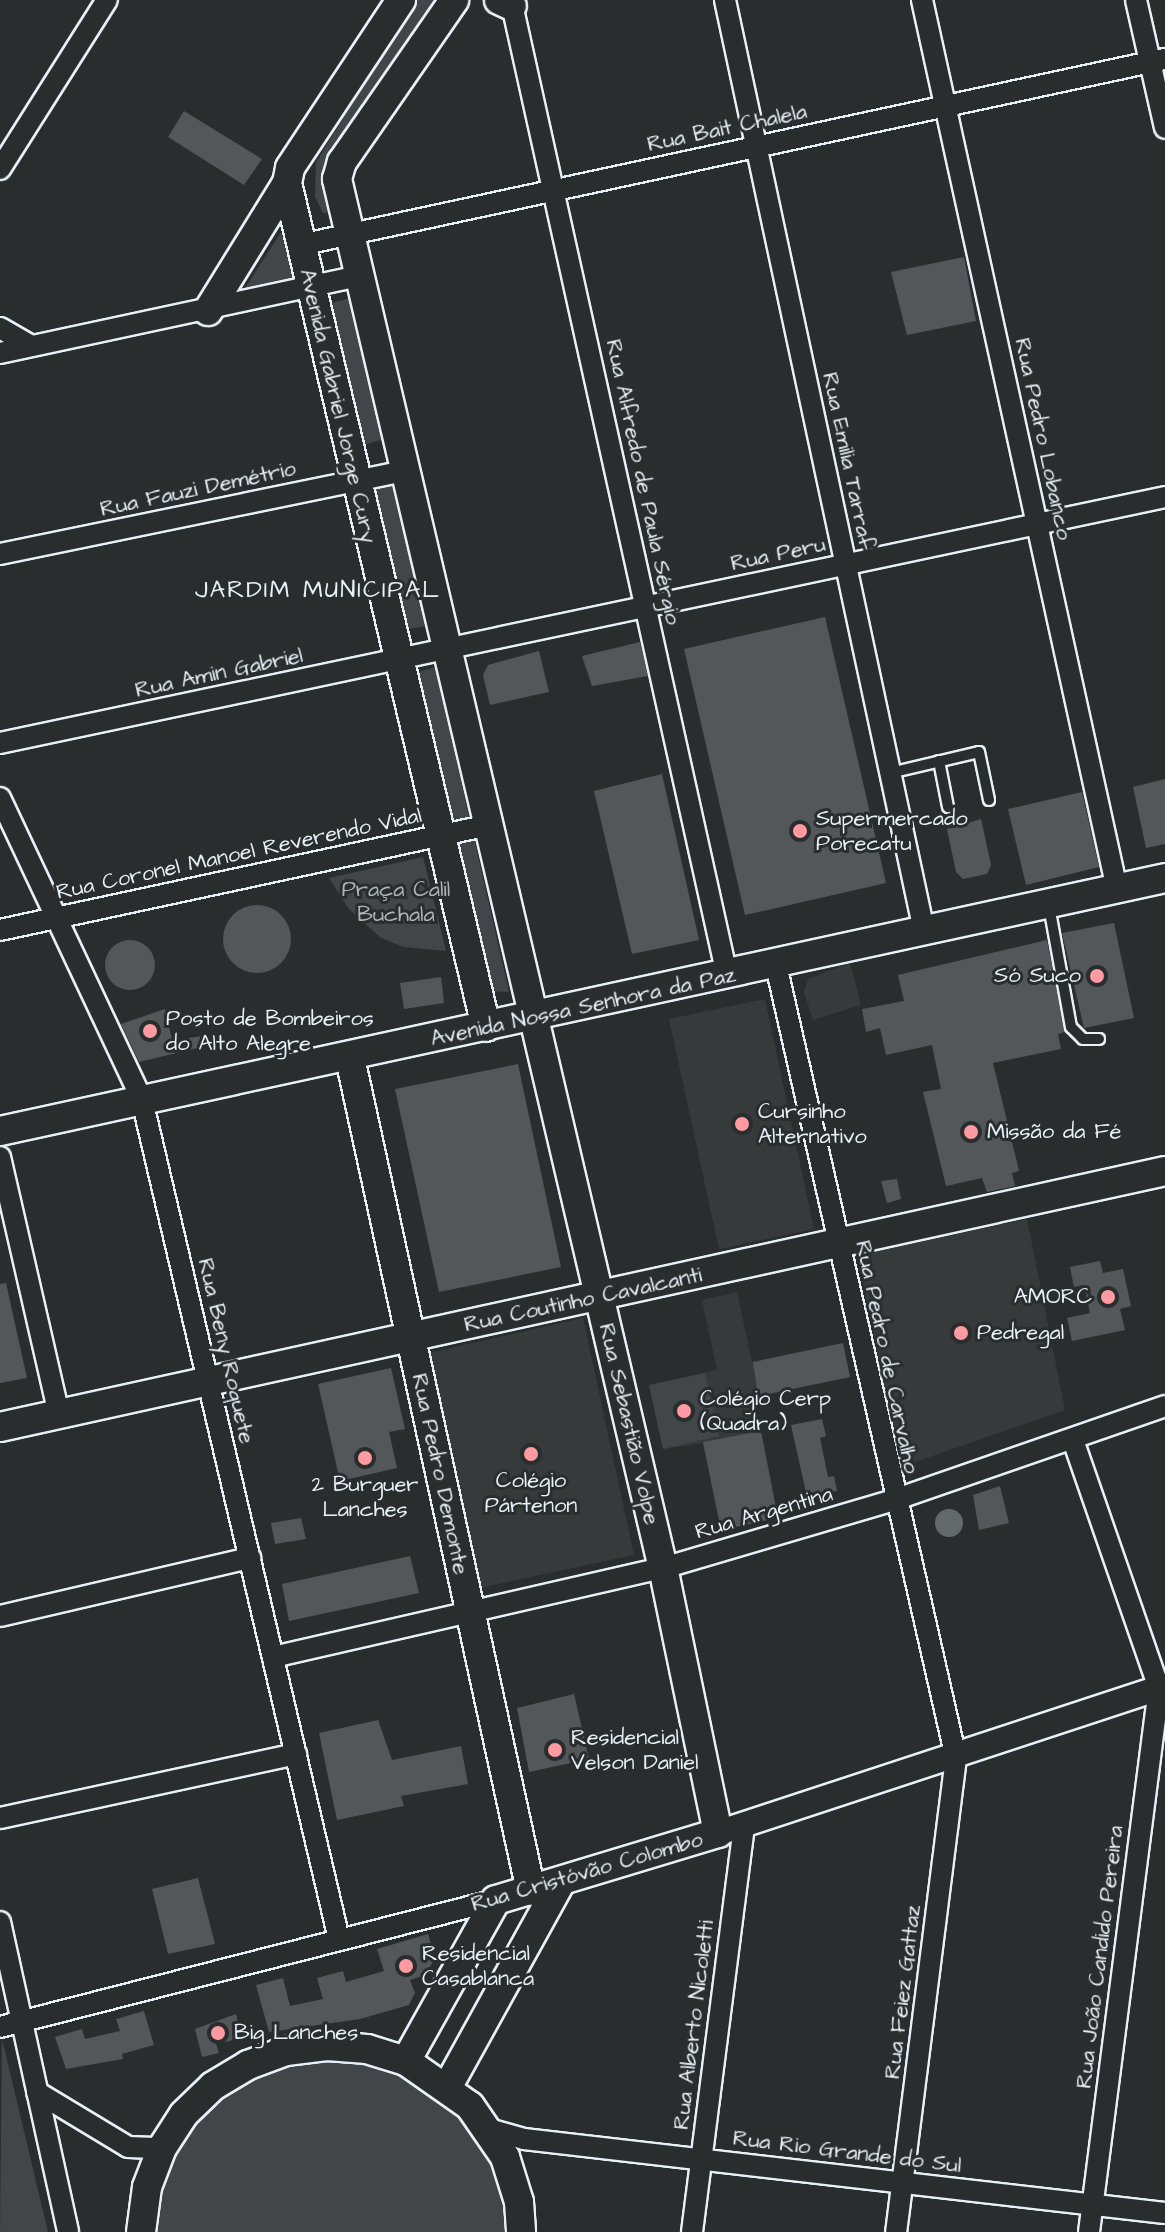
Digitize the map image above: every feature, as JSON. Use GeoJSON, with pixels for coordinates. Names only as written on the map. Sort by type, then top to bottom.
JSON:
{"type":"FeatureCollection","features":[{"type":"Feature","properties":{"kind":"main road"},"geometry":{"type":"LineString","coordinates":[[208,311],[287,183],[290,168],[401,0]]}},
{"type":"Feature","properties":{"kind":"main road"},"geometry":{"type":"LineString","coordinates":[[455,2],[342,162],[337,179],[534,1016]]}},
{"type":"Feature","properties":{"kind":"main road","name":"Avenida Gabriel Jorge Cury"},"geometry":{"type":"LineString","coordinates":[[287,183],[486,1027]]}},
{"type":"Feature","properties":{"kind":"main road","name":"Avenida Nossa Senhora da Paz"},"geometry":{"type":"LineString","coordinates":[[0,1131],[350,1058],[1165,878]]}},
{"type":"Feature","properties":{"kind":"main road","name":"Rua Sebastião Volpe"},"geometry":{"type":"LineString","coordinates":[[534,1016],[663,1568],[731,1829]]}},
{"type":"Feature","properties":{"kind":"main road","name":"Rua Pedro Demonte"},"geometry":{"type":"LineString","coordinates":[[350,1058],[531,1891]]}},
{"type":"Feature","properties":{"kind":"main road","name":"Rua Coutinho Cavalcanti"},"geometry":{"type":"LineString","coordinates":[[0,1427],[1165,1171]]}},
{"type":"Feature","properties":{"kind":"main road","name":"Rua Cristóvão Colombo"},"geometry":{"type":"LineString","coordinates":[[496,1900],[731,1829]]}},
{"type":"Feature","properties":{"kind":"main road"},"geometry":{"type":"LineString","coordinates":[[448,2086],[560,1883]]}},
{"type":"Feature","properties":{"kind":"main road"},"geometry":{"type":"LineString","coordinates":[[406,2061],[496,1900]]}},
{"type":"Feature","properties":{"kind":"main road"},"geometry":{"type":"LineString","coordinates":[[141,2232],[147,2187],[162,2148],[184,2114],[213,2086],[261,2060],[327,2046],[367,2049],[406,2061],[448,2086],[489,2129],[514,2148],[521,2232]]}},
{"type":"Feature","properties":{"kind":"street"},"geometry":{"type":"LineString","coordinates":[[0,169],[107,0]]}},
{"type":"Feature","properties":{"kind":"street","name":"Rua Emilia Tarraf"},"geometry":{"type":"LineString","coordinates":[[725,0],[924,931]]}},
{"type":"Feature","properties":{"kind":"street","name":"Rua Pedro Lobanco"},"geometry":{"type":"LineString","coordinates":[[922,0],[1117,889]]}},
{"type":"Feature","properties":{"kind":"street"},"geometry":{"type":"LineString","coordinates":[[1136,0],[1158,60],[1165,128]]}},
{"type":"Feature","properties":{"kind":"street","name":"Rua Alfredo de Paula Sérgio"},"geometry":{"type":"LineString","coordinates":[[508,2],[553,191],[727,975]]}},
{"type":"Feature","properties":{"kind":"street","name":"Rua Bait Chalela"},"geometry":{"type":"LineString","coordinates":[[300,245],[1158,60]]}},
{"type":"Feature","properties":{"kind":"street"},"geometry":{"type":"LineString","coordinates":[[0,353],[208,311],[359,276]]}},
{"type":"Feature","properties":{"kind":"street"},"geometry":{"type":"LineString","coordinates":[[0,328],[31,346]]}},
{"type":"Feature","properties":{"kind":"street","name":"Rua Fauzi Demétrio"},"geometry":{"type":"LineString","coordinates":[[0,554],[406,471]]}},
{"type":"Feature","properties":{"kind":"street","name":"Rua Peru"},"geometry":{"type":"LineString","coordinates":[[448,650],[1165,497]]}},
{"type":"Feature","properties":{"kind":"street","name":"Rua Amin Gabriel"},"geometry":{"type":"LineString","coordinates":[[0,743],[448,650]]}},
{"type":"Feature","properties":{"kind":"street","name":"Rua Beny Roquete"},"geometry":{"type":"LineString","coordinates":[[0,798],[142,1100],[339,1939]]}},
{"type":"Feature","properties":{"kind":"street","name":"Rua Coronel Manoel Reverendo Vidal"},"geometry":{"type":"LineString","coordinates":[[0,930],[489,825]]}},
{"type":"Feature","properties":{"kind":"street","name":"Rua Pedro de Carvalho"},"geometry":{"type":"LineString","coordinates":[[776,965],[894,1500],[956,1758]]}},
{"type":"Feature","properties":{"kind":"street"},"geometry":{"type":"LineString","coordinates":[[0,1157],[59,1414]]}},
{"type":"Feature","properties":{"kind":"street","name":"Rua Argentina"},"geometry":{"type":"LineString","coordinates":[[273,1657],[663,1568],[894,1500],[1165,1406]]}},
{"type":"Feature","properties":{"kind":"street"},"geometry":{"type":"LineString","coordinates":[[1073,1440],[1162,1687]]}},
{"type":"Feature","properties":{"kind":"street"},"geometry":{"type":"LineString","coordinates":[[0,1616],[250,1558]]}},
{"type":"Feature","properties":{"kind":"street","name":"Rua Cristóvão Colombo"},"geometry":{"type":"LineString","coordinates":[[731,1829],[956,1758],[1162,1687]]}},
{"type":"Feature","properties":{"kind":"street","name":"Rua João Candido Pereira"},"geometry":{"type":"LineString","coordinates":[[1089,2232],[1162,1687]]}},
{"type":"Feature","properties":{"kind":"street"},"geometry":{"type":"LineString","coordinates":[[0,1818],[296,1754]]}},
{"type":"Feature","properties":{"kind":"street","name":"Rua Feiez Gattaz"},"geometry":{"type":"LineString","coordinates":[[896,2232],[956,1758]]}},
{"type":"Feature","properties":{"kind":"street","name":"Rua Alberto Nicoletti"},"geometry":{"type":"LineString","coordinates":[[692,2232],[731,1829]]}},
{"type":"Feature","properties":{"kind":"street","name":"Rua Cristóvão Colombo"},"geometry":{"type":"LineString","coordinates":[[0,2027],[496,1900]]}},
{"type":"Feature","properties":{"kind":"street"},"geometry":{"type":"LineString","coordinates":[[0,1922],[68,2232]]}},
{"type":"Feature","properties":{"kind":"street"},"geometry":{"type":"LineString","coordinates":[[37,2092],[128,2147],[162,2148]]}},
{"type":"Feature","properties":{"kind":"street","name":"Rua Rio Grande do Sul"},"geometry":{"type":"LineString","coordinates":[[514,2148],[701,2160],[1165,2213]]}},
{"type":"Feature","properties":{"kind":"lane"},"geometry":{"type":"LineString","coordinates":[[890,773],[979,752],[989,800]]}},
{"type":"Feature","properties":{"kind":"lane"},"geometry":{"type":"LineString","coordinates":[[939,761],[948,807]]}},
{"type":"Feature","properties":{"kind":"lane"},"geometry":{"type":"LineString","coordinates":[[1048,904],[1071,1027],[1083,1039],[1099,1039]]}},
{"type":"Feature","properties":{"kind":"shaded area"},"geometry":{"type":"Polygon","coordinates":[[[850,963],[861,1005],[813,1020],[804,992],[808,979],[850,963]]]}},
{"type":"Feature","properties":{"kind":"shaded area","name":"Cursinho Alternativo"},"geometry":{"type":"Polygon","coordinates":[[[765,999],[814,1229],[719,1249],[669,1019],[765,999]]]}},
{"type":"Feature","properties":{"kind":"shaded area","name":"Pedregal"},"geometry":{"type":"Polygon","coordinates":[[[1027,1219],[1065,1410],[901,1467],[857,1255],[1027,1219]]]}},
{"type":"Feature","properties":{"kind":"shaded area"},"geometry":{"type":"Polygon","coordinates":[[[737,1292],[752,1362],[843,1343],[850,1377],[752,1398],[778,1518],[721,1530],[703,1443],[663,1449],[649,1385],[717,1370],[702,1300],[737,1292]]]}},
{"type":"Feature","properties":{"kind":"shaded area","name":"Colégio Pártenon"},"geometry":{"type":"Polygon","coordinates":[[[583,1318],[634,1555],[479,1588],[428,1353],[583,1318]]]}},
{"type":"Feature","properties":{"kind":"shaded area"},"geometry":{"type":"Polygon","coordinates":[[[949,1509],[959,1513],[963,1523],[959,1533],[949,1537],[939,1533],[935,1523],[939,1513],[949,1509]]]}},
{"type":"Feature","properties":{"kind":"green space"},"geometry":{"type":"Polygon","coordinates":[[[417,0],[444,0],[328,172],[332,213],[323,213],[315,197],[316,162],[417,0]]]}},
{"type":"Feature","properties":{"kind":"green space"},"geometry":{"type":"Polygon","coordinates":[[[281,232],[293,276],[283,283],[245,288],[281,232]]]}},
{"type":"Feature","properties":{"kind":"green space"},"geometry":{"type":"Polygon","coordinates":[[[354,297],[384,439],[360,446],[331,303],[354,297]]]}},
{"type":"Feature","properties":{"kind":"green space"},"geometry":{"type":"Polygon","coordinates":[[[396,485],[427,626],[402,630],[371,487],[396,485]]]}},
{"type":"Feature","properties":{"kind":"green space"},"geometry":{"type":"Polygon","coordinates":[[[435,667],[509,992],[486,991],[450,835],[418,672],[435,667]]]}},
{"type":"Feature","properties":{"kind":"green space","name":"Praça Calil Buchala"},"geometry":{"type":"Polygon","coordinates":[[[423,857],[446,951],[404,947],[381,938],[349,909],[329,878],[423,857]]]}},
{"type":"Feature","properties":{"kind":"green space","name":"Colégio Cerp (Quadra)"},"geometry":{"type":"Polygon","coordinates":[[[705,1373],[719,1436],[663,1449],[649,1385],[705,1373]]]}},
{"type":"Feature","properties":{"kind":"green space"},"geometry":{"type":"Polygon","coordinates":[[[2,2039],[48,2232],[0,2232],[2,2039]]]}},
{"type":"Feature","properties":{"kind":"green space"},"geometry":{"type":"Polygon","coordinates":[[[308,2060],[354,2060],[400,2071],[437,2091],[466,2122],[493,2163],[508,2232],[153,2232],[155,2195],[172,2150],[196,2119],[231,2089],[270,2069],[308,2060]]]}},
{"type":"Feature","properties":{"kind":"building"},"geometry":{"type":"Polygon","coordinates":[[[184,111],[262,159],[244,185],[168,137],[184,111]]]}},
{"type":"Feature","properties":{"kind":"building"},"geometry":{"type":"Polygon","coordinates":[[[964,257],[976,321],[907,335],[891,272],[964,257]]]}},
{"type":"Feature","properties":{"kind":"building"},"geometry":{"type":"Polygon","coordinates":[[[825,617],[886,883],[745,915],[684,649],[825,617]]]}},
{"type":"Feature","properties":{"kind":"building"},"geometry":{"type":"Polygon","coordinates":[[[640,642],[648,676],[592,686],[582,656],[640,642]]]}},
{"type":"Feature","properties":{"kind":"building"},"geometry":{"type":"Polygon","coordinates":[[[539,651],[549,692],[490,705],[483,675],[488,665],[539,651]]]}},
{"type":"Feature","properties":{"kind":"building"},"geometry":{"type":"Polygon","coordinates":[[[662,774],[699,940],[632,954],[594,791],[662,774]]]}},
{"type":"Feature","properties":{"kind":"building"},"geometry":{"type":"Polygon","coordinates":[[[1165,779],[1165,844],[1146,848],[1133,787],[1165,779]]]}},
{"type":"Feature","properties":{"kind":"building"},"geometry":{"type":"Polygon","coordinates":[[[1082,792],[1099,867],[1026,885],[1008,809],[1082,792]]]}},
{"type":"Feature","properties":{"kind":"building"},"geometry":{"type":"Polygon","coordinates":[[[981,819],[991,865],[987,874],[963,879],[956,872],[947,829],[981,819]]]}},
{"type":"Feature","properties":{"kind":"building"},"geometry":{"type":"Polygon","coordinates":[[[250,905],[264,905],[276,910],[286,920],[291,939],[286,958],[276,968],[264,973],[250,973],[238,968],[228,958],[223,946],[223,932],[228,920],[238,910],[250,905]]]}},
{"type":"Feature","properties":{"kind":"building","name":"Só Suco"},"geometry":{"type":"Polygon","coordinates":[[[1114,923],[1134,1018],[1084,1028],[1062,933],[1114,923]]]}},
{"type":"Feature","properties":{"kind":"building"},"geometry":{"type":"Polygon","coordinates":[[[130,940],[148,947],[155,965],[148,983],[130,990],[112,983],[105,965],[112,947],[130,940]]]}},
{"type":"Feature","properties":{"kind":"building"},"geometry":{"type":"Polygon","coordinates":[[[1047,940],[1065,1032],[1058,1034],[1061,1049],[993,1063],[1019,1171],[1012,1173],[1015,1186],[987,1192],[982,1178],[946,1186],[923,1092],[941,1089],[932,1045],[886,1055],[880,1028],[866,1032],[862,1009],[904,1001],[898,975],[1047,940]]]}},
{"type":"Feature","properties":{"kind":"building"},"geometry":{"type":"Polygon","coordinates":[[[441,977],[444,1003],[404,1009],[400,983],[441,977]]]}},
{"type":"Feature","properties":{"kind":"building","name":"Posto de Bombeiros do Alto Alegre"},"geometry":{"type":"Polygon","coordinates":[[[165,1009],[172,1040],[204,1036],[206,1046],[139,1062],[121,1024],[165,1009]]]}},
{"type":"Feature","properties":{"kind":"building"},"geometry":{"type":"Polygon","coordinates":[[[518,1064],[561,1267],[439,1292],[395,1089],[518,1064]]]}},
{"type":"Feature","properties":{"kind":"building"},"geometry":{"type":"Polygon","coordinates":[[[897,1179],[901,1199],[887,1203],[881,1181],[897,1179]]]}},
{"type":"Feature","properties":{"kind":"building","name":"AMORC"},"geometry":{"type":"Polygon","coordinates":[[[1100,1261],[1103,1273],[1123,1269],[1131,1306],[1120,1309],[1125,1330],[1072,1341],[1067,1318],[1090,1313],[1084,1285],[1074,1287],[1070,1267],[1100,1261]]]}},
{"type":"Feature","properties":{"kind":"building"},"geometry":{"type":"Polygon","coordinates":[[[6,1283],[27,1378],[0,1383],[0,1284],[6,1283]]]}},
{"type":"Feature","properties":{"kind":"building"},"geometry":{"type":"Polygon","coordinates":[[[843,1343],[850,1377],[758,1396],[753,1362],[843,1343]]]}},
{"type":"Feature","properties":{"kind":"building"},"geometry":{"type":"Polygon","coordinates":[[[391,1368],[405,1429],[389,1432],[397,1468],[340,1481],[318,1384],[391,1368]]]}},
{"type":"Feature","properties":{"kind":"building"},"geometry":{"type":"Polygon","coordinates":[[[822,1419],[826,1436],[820,1438],[828,1477],[834,1476],[837,1491],[807,1497],[791,1425],[822,1419]]]}},
{"type":"Feature","properties":{"kind":"building"},"geometry":{"type":"Polygon","coordinates":[[[761,1431],[778,1518],[721,1530],[703,1442],[761,1431]]]}},
{"type":"Feature","properties":{"kind":"building"},"geometry":{"type":"Polygon","coordinates":[[[1000,1486],[1009,1523],[979,1530],[973,1495],[1000,1486]]]}},
{"type":"Feature","properties":{"kind":"building"},"geometry":{"type":"Polygon","coordinates":[[[301,1518],[306,1539],[275,1544],[271,1523],[301,1518]]]}},
{"type":"Feature","properties":{"kind":"building"},"geometry":{"type":"Polygon","coordinates":[[[410,1556],[419,1593],[289,1621],[282,1584],[410,1556]]]}},
{"type":"Feature","properties":{"kind":"building"},"geometry":{"type":"Polygon","coordinates":[[[574,1694],[589,1759],[529,1772],[517,1708],[574,1694]]]}},
{"type":"Feature","properties":{"kind":"building"},"geometry":{"type":"Polygon","coordinates":[[[378,1720],[392,1760],[461,1746],[468,1784],[401,1796],[404,1806],[337,1820],[319,1733],[378,1720]]]}},
{"type":"Feature","properties":{"kind":"building"},"geometry":{"type":"Polygon","coordinates":[[[198,1878],[215,1944],[168,1954],[152,1889],[198,1878]]]}},
{"type":"Feature","properties":{"kind":"building"},"geometry":{"type":"Polygon","coordinates":[[[428,1934],[435,1958],[425,1975],[410,1980],[415,1993],[409,2005],[360,2019],[269,2032],[256,1985],[283,1978],[290,2006],[323,1999],[317,1978],[343,1971],[346,1982],[384,1971],[377,1949],[428,1934]]]}},
{"type":"Feature","properties":{"kind":"building"},"geometry":{"type":"Polygon","coordinates":[[[144,2011],[154,2045],[122,2054],[123,2059],[66,2069],[55,2037],[82,2029],[85,2039],[120,2031],[116,2019],[144,2011]]]}},
{"type":"Feature","properties":{"kind":"building","name":"Big Lanches"},"geometry":{"type":"Polygon","coordinates":[[[236,2014],[242,2038],[216,2044],[219,2053],[202,2057],[195,2029],[236,2014]]]}},
{"type":"Feature","properties":{"kind":"place","name":"Supermercado Porecatu"},"geometry":{"type":"Point","coordinates":[800,831]}},
{"type":"Feature","properties":{"kind":"place","name":"Só Suco"},"geometry":{"type":"Point","coordinates":[1097,976]}},
{"type":"Feature","properties":{"kind":"place","name":"Posto de Bombeiros do Alto Alegre"},"geometry":{"type":"Point","coordinates":[150,1031]}},
{"type":"Feature","properties":{"kind":"place","name":"Cursinho Alternativo"},"geometry":{"type":"Point","coordinates":[742,1124]}},
{"type":"Feature","properties":{"kind":"place","name":"Missão da Fé"},"geometry":{"type":"Point","coordinates":[971,1132]}},
{"type":"Feature","properties":{"kind":"place","name":"AMORC"},"geometry":{"type":"Point","coordinates":[1108,1297]}},
{"type":"Feature","properties":{"kind":"place","name":"Pedregal"},"geometry":{"type":"Point","coordinates":[961,1333]}},
{"type":"Feature","properties":{"kind":"place","name":"Colégio Cerp (Quadra)"},"geometry":{"type":"Point","coordinates":[684,1411]}},
{"type":"Feature","properties":{"kind":"place","name":"Colégio Pártenon"},"geometry":{"type":"Point","coordinates":[531,1454]}},
{"type":"Feature","properties":{"kind":"place","name":"2 Burguer Lanches"},"geometry":{"type":"Point","coordinates":[365,1458]}},
{"type":"Feature","properties":{"kind":"place","name":"Residencial Velson Daniel"},"geometry":{"type":"Point","coordinates":[555,1750]}},
{"type":"Feature","properties":{"kind":"place","name":"Residencial Casablanca"},"geometry":{"type":"Point","coordinates":[406,1966]}},
{"type":"Feature","properties":{"kind":"place","name":"Big Lanches"},"geometry":{"type":"Point","coordinates":[218,2033]}},
{"type":"Feature","properties":{"kind":"district","name":"JARDIM MUNICIPAL"},"geometry":{"type":"Point","coordinates":[318,591]}}]}
